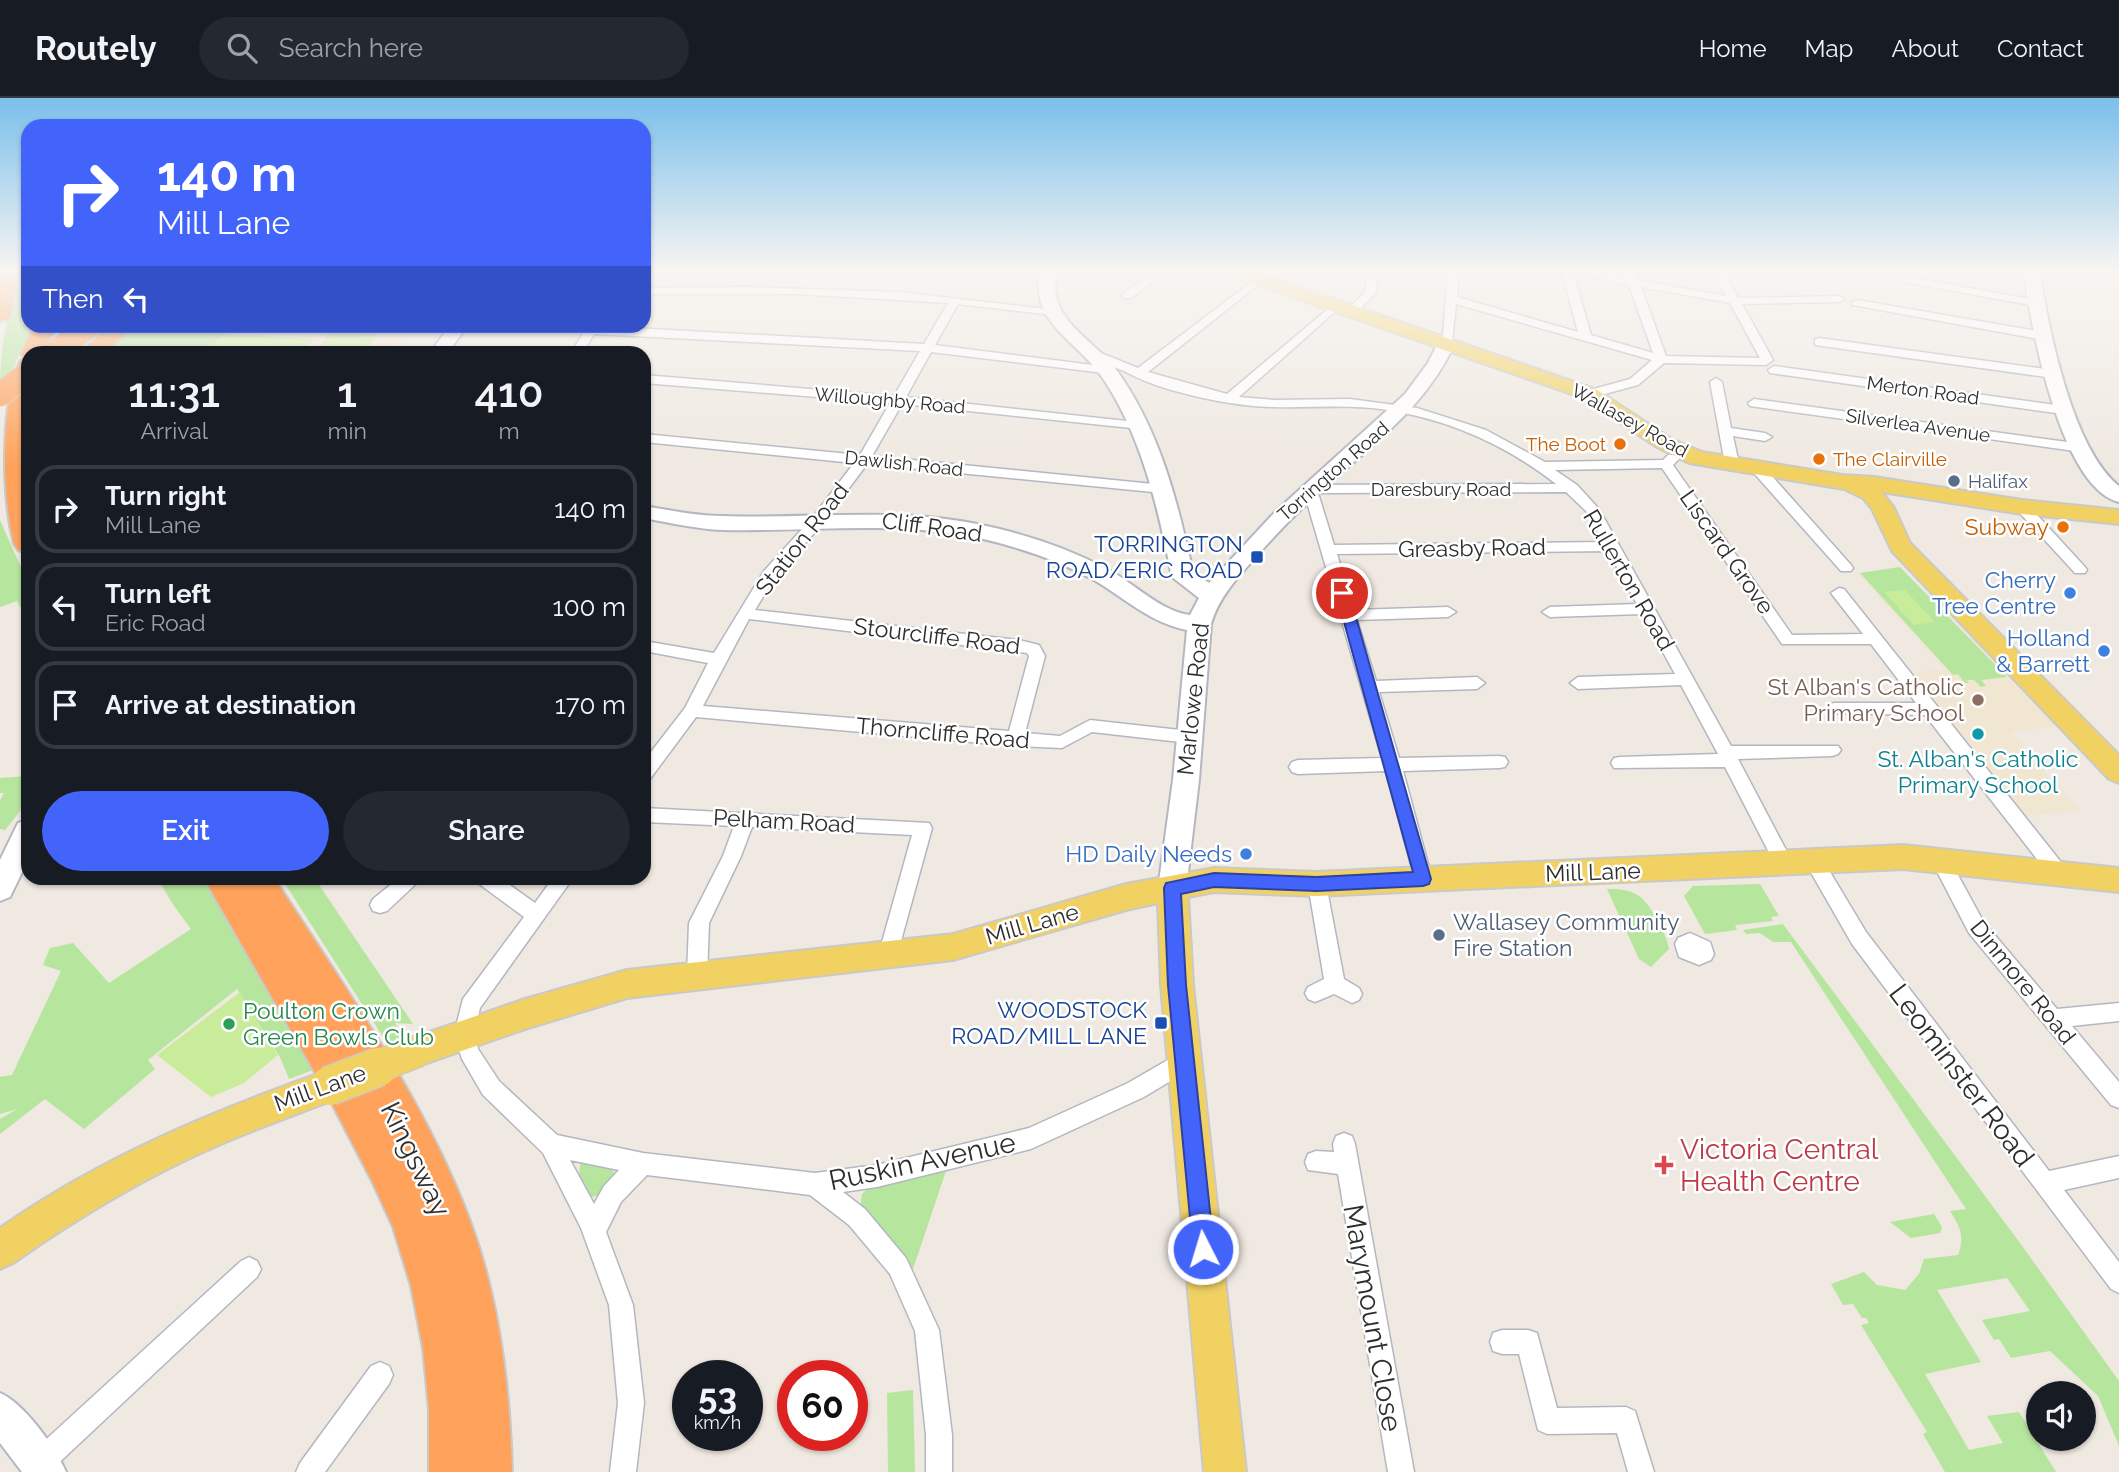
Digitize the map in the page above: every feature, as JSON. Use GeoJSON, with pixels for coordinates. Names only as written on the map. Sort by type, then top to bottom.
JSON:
{"type":"FeatureCollection","features":[{"type":"Feature","properties":{"kind":"highway"},"geometry":{"type":"LineString","coordinates":[[21,377],[9,397],[12,475],[21,520]]}},
{"type":"Feature","properties":{"kind":"highway"},"geometry":{"type":"LineString","coordinates":[[9,397],[21,382]]}},
{"type":"Feature","properties":{"kind":"highway"},"geometry":{"type":"LineString","coordinates":[[0,480],[5,508],[21,537]]}},
{"type":"Feature","properties":{"kind":"highway","name":"Kingsway"},"geometry":{"type":"LineString","coordinates":[[226,885],[321,1041],[384,1158],[415,1226],[437,1298],[446,1357],[454,1472]]}},
{"type":"Feature","properties":{"kind":"highway","name":"Kingsway"},"geometry":{"type":"LineString","coordinates":[[258,885],[347,1029],[417,1153],[452,1233],[478,1338],[487,1431],[487,1472]]}},
{"type":"Feature","properties":{"kind":"main road","name":"Wallasey Road"},"geometry":{"type":"LineString","coordinates":[[1428,336],[1590,394],[1674,458],[1732,464],[1842,482],[1891,498]]}},
{"type":"Feature","properties":{"kind":"main road"},"geometry":{"type":"LineString","coordinates":[[2119,517],[1891,498],[1900,546],[2119,772]]}},
{"type":"Feature","properties":{"kind":"main road","name":"Mill Lane"},"geometry":{"type":"LineString","coordinates":[[5,1247],[134,1165],[205,1131],[464,1034],[627,984],[954,947],[1126,897],[1214,880],[1317,884],[1939,858],[2061,876],[2119,880]]}},
{"type":"Feature","properties":{"kind":"main road"},"geometry":{"type":"LineString","coordinates":[[1172,888],[1177,985],[1224,1472]]}},
{"type":"Feature","properties":{"kind":"street"},"geometry":{"type":"LineString","coordinates":[[728,336],[927,348],[1108,371]]}},
{"type":"Feature","properties":{"kind":"street","name":"Station Road"},"geometry":{"type":"LineString","coordinates":[[651,765],[692,711],[718,659],[769,574],[818,520],[864,459],[934,336]]}},
{"type":"Feature","properties":{"kind":"street","name":"Marlowe Road"},"geometry":{"type":"LineString","coordinates":[[1075,336],[1108,371],[1136,426],[1163,489],[1183,577],[1211,596],[1199,624],[1172,888]]}},
{"type":"Feature","properties":{"kind":"street"},"geometry":{"type":"LineString","coordinates":[[1138,374],[1186,336]]}},
{"type":"Feature","properties":{"kind":"street"},"geometry":{"type":"LineString","coordinates":[[1230,398],[1309,336]]}},
{"type":"Feature","properties":{"kind":"street"},"geometry":{"type":"LineString","coordinates":[[1446,342],[1447,336]]}},
{"type":"Feature","properties":{"kind":"street","name":"Merton Road"},"geometry":{"type":"LineString","coordinates":[[1585,336],[1661,359],[1762,362],[2063,410]]}},
{"type":"Feature","properties":{"kind":"street"},"geometry":{"type":"LineString","coordinates":[[1590,394],[1634,382],[1661,359],[1653,336]]}},
{"type":"Feature","properties":{"kind":"street"},"geometry":{"type":"LineString","coordinates":[[1757,336],[1776,366]]}},
{"type":"Feature","properties":{"kind":"street"},"geometry":{"type":"LineString","coordinates":[[2043,336],[2063,410],[2082,448],[2111,492],[2097,507],[2069,513]]}},
{"type":"Feature","properties":{"kind":"street","name":"Torrington Road"},"geometry":{"type":"LineString","coordinates":[[1211,596],[1256,541],[1310,489],[1404,409],[1429,376],[1446,342]]}},
{"type":"Feature","properties":{"kind":"street"},"geometry":{"type":"LineString","coordinates":[[1819,342],[2053,374]]}},
{"type":"Feature","properties":{"kind":"street","name":"Rullerton Road"},"geometry":{"type":"LineString","coordinates":[[1092,354],[1138,374],[1192,391],[1230,398],[1275,404],[1371,404],[1404,409],[1454,422],[1485,434],[1545,466],[1592,509],[1784,863]]}},
{"type":"Feature","properties":{"kind":"street","name":"Willoughby Road"},"geometry":{"type":"LineString","coordinates":[[651,380],[897,400],[1136,426]]}},
{"type":"Feature","properties":{"kind":"street"},"geometry":{"type":"LineString","coordinates":[[1716,382],[1732,464]]}},
{"type":"Feature","properties":{"kind":"street","name":"Silverlea Avenue"},"geometry":{"type":"LineString","coordinates":[[1754,403],[2082,448]]}},
{"type":"Feature","properties":{"kind":"street"},"geometry":{"type":"LineString","coordinates":[[1725,431],[1765,437]]}},
{"type":"Feature","properties":{"kind":"street","name":"Dawlish Road"},"geometry":{"type":"LineString","coordinates":[[651,439],[1163,489]]}},
{"type":"Feature","properties":{"kind":"street"},"geometry":{"type":"LineString","coordinates":[[1545,466],[1674,458]]}},
{"type":"Feature","properties":{"kind":"street","name":"Liscard Grove"},"geometry":{"type":"LineString","coordinates":[[1674,458],[1788,640],[1875,639]]}},
{"type":"Feature","properties":{"kind":"street"},"geometry":{"type":"LineString","coordinates":[[1758,469],[1846,568]]}},
{"type":"Feature","properties":{"kind":"street","name":"Daresbury Road"},"geometry":{"type":"LineString","coordinates":[[1310,489],[1572,488]]}},
{"type":"Feature","properties":{"kind":"street"},"geometry":{"type":"LineString","coordinates":[[1310,489],[1393,765],[1423,879]]}},
{"type":"Feature","properties":{"kind":"street"},"geometry":{"type":"LineString","coordinates":[[2022,507],[2080,570]]}},
{"type":"Feature","properties":{"kind":"street","name":"Cliff Road"},"geometry":{"type":"LineString","coordinates":[[651,513],[721,523],[907,520],[955,526],[1011,539],[1077,562],[1146,603],[1165,618],[1199,624]]}},
{"type":"Feature","properties":{"kind":"street","name":"Greasby Road"},"geometry":{"type":"LineString","coordinates":[[1330,550],[1614,546]]}},
{"type":"Feature","properties":{"kind":"street"},"geometry":{"type":"LineString","coordinates":[[1839,593],[2061,876]]}},
{"type":"Feature","properties":{"kind":"street"},"geometry":{"type":"LineString","coordinates":[[1550,612],[1648,609]]}},
{"type":"Feature","properties":{"kind":"street"},"geometry":{"type":"LineString","coordinates":[[1349,615],[1448,612]]}},
{"type":"Feature","properties":{"kind":"street","name":"Stourcliffe Road"},"geometry":{"type":"LineString","coordinates":[[747,614],[1019,645],[1034,649],[1037,656],[1016,740]]}},
{"type":"Feature","properties":{"kind":"street"},"geometry":{"type":"LineString","coordinates":[[651,647],[718,659]]}},
{"type":"Feature","properties":{"kind":"street"},"geometry":{"type":"LineString","coordinates":[[1578,683],[1685,679]]}},
{"type":"Feature","properties":{"kind":"street"},"geometry":{"type":"LineString","coordinates":[[1370,687],[1477,683]]}},
{"type":"Feature","properties":{"kind":"street"},"geometry":{"type":"LineString","coordinates":[[1833,709],[1930,709]]}},
{"type":"Feature","properties":{"kind":"street","name":"Thorncliffe Road"},"geometry":{"type":"LineString","coordinates":[[692,711],[1062,743],[1090,726],[1189,737]]}},
{"type":"Feature","properties":{"kind":"street"},"geometry":{"type":"LineString","coordinates":[[1620,763],[1832,750]]}},
{"type":"Feature","properties":{"kind":"street"},"geometry":{"type":"LineString","coordinates":[[1298,767],[1499,762]]}},
{"type":"Feature","properties":{"kind":"street","name":"Pelham Road"},"geometry":{"type":"LineString","coordinates":[[651,815],[923,828],[888,953]]}},
{"type":"Feature","properties":{"kind":"street"},"geometry":{"type":"LineString","coordinates":[[697,976],[699,923],[732,856],[746,819]]}},
{"type":"Feature","properties":{"kind":"street"},"geometry":{"type":"LineString","coordinates":[[0,888],[21,842]]}},
{"type":"Feature","properties":{"kind":"street","name":"Dinmore Road"},"geometry":{"type":"LineString","coordinates":[[1939,858],[1976,927],[2119,1098]]}},
{"type":"Feature","properties":{"kind":"street","name":"Leominster Road"},"geometry":{"type":"LineString","coordinates":[[1814,862],[1859,938],[2119,1281]]}},
{"type":"Feature","properties":{"kind":"street"},"geometry":{"type":"LineString","coordinates":[[1315,993],[1343,989],[1317,884]]}},
{"type":"Feature","properties":{"kind":"street"},"geometry":{"type":"LineString","coordinates":[[380,905],[404,885]]}},
{"type":"Feature","properties":{"kind":"street"},"geometry":{"type":"LineString","coordinates":[[495,885],[537,915]]}},
{"type":"Feature","properties":{"kind":"street"},"geometry":{"type":"LineString","coordinates":[[559,885],[470,1005],[464,1034],[469,1052],[491,1088],[551,1145],[594,1231],[621,1305],[631,1404],[623,1472]]}},
{"type":"Feature","properties":{"kind":"street"},"geometry":{"type":"LineString","coordinates":[[2052,1018],[2119,1012]]}},
{"type":"Feature","properties":{"kind":"street","name":"Ruskin Avenue"},"geometry":{"type":"LineString","coordinates":[[551,1145],[643,1164],[815,1184],[877,1176],[1031,1138],[1136,1090],[1185,1061]]}},
{"type":"Feature","properties":{"kind":"street","name":"Marymount Close"},"geometry":{"type":"LineString","coordinates":[[1316,1163],[1345,1154],[1401,1472]]}},
{"type":"Feature","properties":{"kind":"street"},"geometry":{"type":"LineString","coordinates":[[594,1231],[602,1206],[623,1180],[643,1164]]}},
{"type":"Feature","properties":{"kind":"street"},"geometry":{"type":"LineString","coordinates":[[2044,1183],[2119,1167]]}},
{"type":"Feature","properties":{"kind":"street"},"geometry":{"type":"LineString","coordinates":[[815,1184],[857,1217],[898,1266],[927,1330],[939,1435],[939,1472]]}},
{"type":"Feature","properties":{"kind":"street"},"geometry":{"type":"LineString","coordinates":[[0,1412],[42,1468],[249,1269]]}},
{"type":"Feature","properties":{"kind":"street"},"geometry":{"type":"LineString","coordinates":[[1502,1342],[1528,1342],[1547,1421],[1626,1420],[1641,1472]]}},
{"type":"Feature","properties":{"kind":"street"},"geometry":{"type":"LineString","coordinates":[[309,1472],[380,1376]]}},
{"type":"Feature","properties":{"kind":"shaded area"},"geometry":{"type":"Polygon","coordinates":[[[167,336],[402,336],[397,346],[185,346],[167,336]]]}},
{"type":"Feature","properties":{"kind":"shaded area","name":"St Alban's Catholic Primary School"},"geometry":{"type":"Polygon","coordinates":[[[1897,567],[1954,627],[1977,643],[2056,726],[2010,732],[2080,811],[2022,816],[1903,673],[1945,670],[1858,573],[1897,567]]]}},
{"type":"Feature","properties":{"kind":"green space"},"geometry":{"type":"Polygon","coordinates":[[[5,336],[28,336],[9,378],[0,385],[5,336]]]}},
{"type":"Feature","properties":{"kind":"green space"},"geometry":{"type":"Polygon","coordinates":[[[118,336],[222,336],[210,346],[107,346],[118,336]]]}},
{"type":"Feature","properties":{"kind":"green space"},"geometry":{"type":"Polygon","coordinates":[[[222,336],[315,339],[308,346],[210,346],[222,336]]]}},
{"type":"Feature","properties":{"kind":"green space"},"geometry":{"type":"Polygon","coordinates":[[[327,336],[375,336],[374,337],[325,339],[327,336]]]}},
{"type":"Feature","properties":{"kind":"green space"},"geometry":{"type":"Polygon","coordinates":[[[374,338],[370,346],[321,346],[324,340],[374,338]]]}},
{"type":"Feature","properties":{"kind":"green space"},"geometry":{"type":"Polygon","coordinates":[[[0,520],[21,567],[21,608],[17,601],[0,607],[0,520]]]}},
{"type":"Feature","properties":{"kind":"green space"},"geometry":{"type":"Polygon","coordinates":[[[1900,567],[2007,677],[1981,680],[1986,686],[1981,687],[1974,680],[1967,680],[1968,683],[1965,683],[1958,674],[1953,675],[1860,573],[1900,567]]]}},
{"type":"Feature","properties":{"kind":"green space"},"geometry":{"type":"Polygon","coordinates":[[[1905,590],[1935,622],[1914,625],[1884,592],[1905,590]]]}},
{"type":"Feature","properties":{"kind":"green space"},"geometry":{"type":"Polygon","coordinates":[[[21,776],[21,810],[5,830],[0,829],[0,800],[4,793],[0,793],[0,778],[21,776]]]}},
{"type":"Feature","properties":{"kind":"green space"},"geometry":{"type":"Polygon","coordinates":[[[1760,884],[1779,916],[1771,917],[1773,921],[1735,925],[1737,930],[1705,934],[1684,896],[1693,886],[1760,884]]]}},
{"type":"Feature","properties":{"kind":"green space"},"geometry":{"type":"Polygon","coordinates":[[[162,885],[209,885],[316,1069],[289,1079],[280,1057],[237,989],[148,1060],[155,1069],[84,1129],[45,1099],[0,1134],[0,1119],[17,1109],[0,1114],[0,1077],[12,1075],[61,971],[43,965],[50,948],[73,943],[109,983],[191,929],[162,885]]]}},
{"type":"Feature","properties":{"kind":"green space"},"geometry":{"type":"Polygon","coordinates":[[[286,885],[319,885],[413,1024],[395,1023],[403,1038],[387,1043],[286,885]]]}},
{"type":"Feature","properties":{"kind":"green space"},"geometry":{"type":"Polygon","coordinates":[[[1607,889],[1619,889],[1639,896],[1658,921],[1669,949],[1651,967],[1639,959],[1607,889]]]}},
{"type":"Feature","properties":{"kind":"green space"},"geometry":{"type":"Polygon","coordinates":[[[1783,924],[2020,1243],[2119,1381],[2119,1446],[2096,1394],[2096,1381],[2082,1381],[2050,1351],[2011,1358],[1999,1339],[1994,1340],[1982,1320],[2030,1311],[2007,1278],[1937,1290],[1981,1362],[1925,1374],[1969,1450],[2003,1443],[1987,1416],[2019,1412],[2026,1423],[2026,1451],[2043,1451],[2056,1472],[1945,1472],[1923,1434],[1927,1432],[1861,1325],[1869,1323],[1866,1318],[1862,1318],[1853,1304],[1843,1305],[1831,1284],[1864,1272],[1877,1285],[1905,1290],[1919,1274],[1924,1259],[1958,1255],[1960,1232],[1950,1211],[1966,1209],[1791,942],[1773,942],[1760,933],[1746,934],[1743,930],[1783,924]]]}},
{"type":"Feature","properties":{"kind":"green space","name":"Poulton Crown Green Bowls Club"},"geometry":{"type":"Polygon","coordinates":[[[240,992],[278,1055],[244,1083],[211,1097],[157,1055],[240,992]]]}},
{"type":"Feature","properties":{"kind":"green space"},"geometry":{"type":"Polygon","coordinates":[[[581,1161],[612,1169],[616,1179],[599,1195],[592,1197],[581,1181],[581,1161]]]}},
{"type":"Feature","properties":{"kind":"green space"},"geometry":{"type":"Polygon","coordinates":[[[947,1168],[912,1272],[860,1211],[862,1194],[869,1187],[947,1168]]]}},
{"type":"Feature","properties":{"kind":"green space"},"geometry":{"type":"Polygon","coordinates":[[[1934,1214],[1942,1227],[1940,1233],[1911,1238],[1890,1222],[1934,1214]]]}},
{"type":"Feature","properties":{"kind":"green space"},"geometry":{"type":"Polygon","coordinates":[[[913,1390],[915,1472],[888,1472],[887,1393],[913,1390]]]}},
{"type":"Feature","properties":{"kind":"place","name":"The Boot"},"geometry":{"type":"Point","coordinates":[1620,444]}},
{"type":"Feature","properties":{"kind":"place","name":"The Clairville"},"geometry":{"type":"Point","coordinates":[1819,459]}},
{"type":"Feature","properties":{"kind":"place","name":"Halifax"},"geometry":{"type":"Point","coordinates":[1954,481]}},
{"type":"Feature","properties":{"kind":"place","name":"Subway"},"geometry":{"type":"Point","coordinates":[2063,527]}},
{"type":"Feature","properties":{"kind":"place","name":"TORRINGTON ROAD/ERIC ROAD"},"geometry":{"type":"Point","coordinates":[1257,557]}},
{"type":"Feature","properties":{"kind":"place","name":"Cherry Tree Centre"},"geometry":{"type":"Point","coordinates":[2070,593]}},
{"type":"Feature","properties":{"kind":"place","name":"Holland & Barrett"},"geometry":{"type":"Point","coordinates":[2104,651]}},
{"type":"Feature","properties":{"kind":"place","name":"St Alban's Catholic Primary School"},"geometry":{"type":"Point","coordinates":[1978,700]}},
{"type":"Feature","properties":{"kind":"place","name":"St. Alban's Catholic Primary School"},"geometry":{"type":"Point","coordinates":[1978,734]}},
{"type":"Feature","properties":{"kind":"place","name":"HD Daily Needs"},"geometry":{"type":"Point","coordinates":[1246,854]}},
{"type":"Feature","properties":{"kind":"place","name":"Wallasey Community Fire Station"},"geometry":{"type":"Point","coordinates":[1439,935]}},
{"type":"Feature","properties":{"kind":"place","name":"WOODSTOCK ROAD/MILL LANE"},"geometry":{"type":"Point","coordinates":[1161,1023]}},
{"type":"Feature","properties":{"kind":"place","name":"Poulton Crown Green Bowls Club"},"geometry":{"type":"Point","coordinates":[229,1024]}},
{"type":"Feature","properties":{"kind":"place","name":"Victoria Central Health Centre"},"geometry":{"type":"Point","coordinates":[1664,1165]}},
{"type":"Feature","properties":{"kind":"route"},"geometry":{"type":"LineString","coordinates":[[1203,1249],[1177,985],[1172,888],[1214,880],[1317,884],[1423,879],[1393,765],[1342,593]]}}]}
